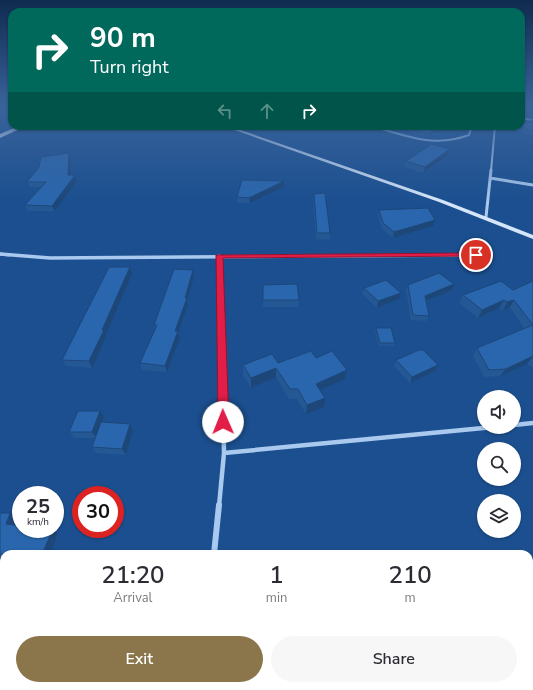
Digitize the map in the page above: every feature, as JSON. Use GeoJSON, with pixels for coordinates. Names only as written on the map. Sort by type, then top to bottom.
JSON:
{"type":"FeatureCollection","features":[{"type":"Feature","properties":{"kind":"street"},"geometry":{"type":"LineString","coordinates":[[260,138],[486,217],[533,237]]}},
{"type":"Feature","properties":{"kind":"street"},"geometry":{"type":"LineString","coordinates":[[412,138],[421,141],[442,142],[461,138]]}},
{"type":"Feature","properties":{"kind":"street"},"geometry":{"type":"LineString","coordinates":[[486,217],[494,138]]}},
{"type":"Feature","properties":{"kind":"street"},"geometry":{"type":"LineString","coordinates":[[490,178],[533,185]]}},
{"type":"Feature","properties":{"kind":"street"},"geometry":{"type":"LineString","coordinates":[[0,254],[50,258],[476,255]]}},
{"type":"Feature","properties":{"kind":"street"},"geometry":{"type":"LineString","coordinates":[[214,550],[224,452],[219,256]]}},
{"type":"Feature","properties":{"kind":"street"},"geometry":{"type":"LineString","coordinates":[[521,424],[533,423]]}},
{"type":"Feature","properties":{"kind":"street"},"geometry":{"type":"LineString","coordinates":[[224,452],[477,429]]}},
{"type":"Feature","properties":{"kind":"building"},"geometry":{"type":"Polygon","coordinates":[[[432,144],[450,149],[425,167],[406,161],[432,144]]]}},
{"type":"Feature","properties":{"kind":"building"},"geometry":{"type":"Polygon","coordinates":[[[69,153],[68,175],[75,175],[52,206],[25,205],[46,182],[27,182],[39,167],[41,157],[69,153]]]}},
{"type":"Feature","properties":{"kind":"building"},"geometry":{"type":"Polygon","coordinates":[[[242,180],[284,181],[249,198],[237,197],[242,180]]]}},
{"type":"Feature","properties":{"kind":"building"},"geometry":{"type":"Polygon","coordinates":[[[325,193],[330,233],[317,233],[314,194],[325,193]]]}},
{"type":"Feature","properties":{"kind":"building"},"geometry":{"type":"Polygon","coordinates":[[[428,208],[435,220],[394,232],[383,223],[379,210],[428,208]]]}},
{"type":"Feature","properties":{"kind":"building"},"geometry":{"type":"Polygon","coordinates":[[[109,267],[130,267],[102,330],[104,330],[89,361],[62,360],[109,267]]]}},
{"type":"Feature","properties":{"kind":"building"},"geometry":{"type":"Polygon","coordinates":[[[174,269],[193,270],[185,298],[187,298],[175,331],[178,331],[165,366],[140,363],[157,325],[154,325],[174,269]]]}},
{"type":"Feature","properties":{"kind":"building"},"geometry":{"type":"Polygon","coordinates":[[[439,273],[454,284],[425,296],[429,316],[413,315],[408,285],[439,273]]]}},
{"type":"Feature","properties":{"kind":"building"},"geometry":{"type":"Polygon","coordinates":[[[386,280],[401,293],[378,301],[364,288],[386,280]]]}},
{"type":"Feature","properties":{"kind":"building"},"geometry":{"type":"Polygon","coordinates":[[[501,281],[513,290],[533,281],[533,325],[514,300],[507,302],[504,300],[482,310],[463,295],[501,281]]]}},
{"type":"Feature","properties":{"kind":"building"},"geometry":{"type":"Polygon","coordinates":[[[297,284],[299,300],[263,300],[263,285],[297,284]]]}},
{"type":"Feature","properties":{"kind":"building"},"geometry":{"type":"Polygon","coordinates":[[[533,325],[533,356],[506,369],[489,370],[477,348],[533,325]]]}},
{"type":"Feature","properties":{"kind":"building"},"geometry":{"type":"Polygon","coordinates":[[[376,328],[391,328],[395,343],[380,343],[376,328]]]}},
{"type":"Feature","properties":{"kind":"building"},"geometry":{"type":"Polygon","coordinates":[[[419,350],[423,350],[438,365],[412,377],[396,360],[419,350]]]}},
{"type":"Feature","properties":{"kind":"building"},"geometry":{"type":"Polygon","coordinates":[[[311,351],[316,358],[332,351],[347,370],[316,384],[325,398],[307,405],[298,389],[290,389],[276,368],[251,378],[243,365],[272,354],[278,363],[311,351]]]}},
{"type":"Feature","properties":{"kind":"building"},"geometry":{"type":"Polygon","coordinates":[[[78,411],[100,411],[92,432],[69,432],[78,411]]]}},
{"type":"Feature","properties":{"kind":"building"},"geometry":{"type":"Polygon","coordinates":[[[101,422],[130,424],[122,449],[92,447],[101,422]]]}},
{"type":"Feature","properties":{"kind":"building"},"geometry":{"type":"Polygon","coordinates":[[[0,513],[10,513],[6,524],[12,525],[12,538],[49,538],[44,550],[0,550],[0,513]]]}},
{"type":"Feature","properties":{"kind":"route"},"geometry":{"type":"LineString","coordinates":[[223,422],[219,256],[476,255]]}}]}
